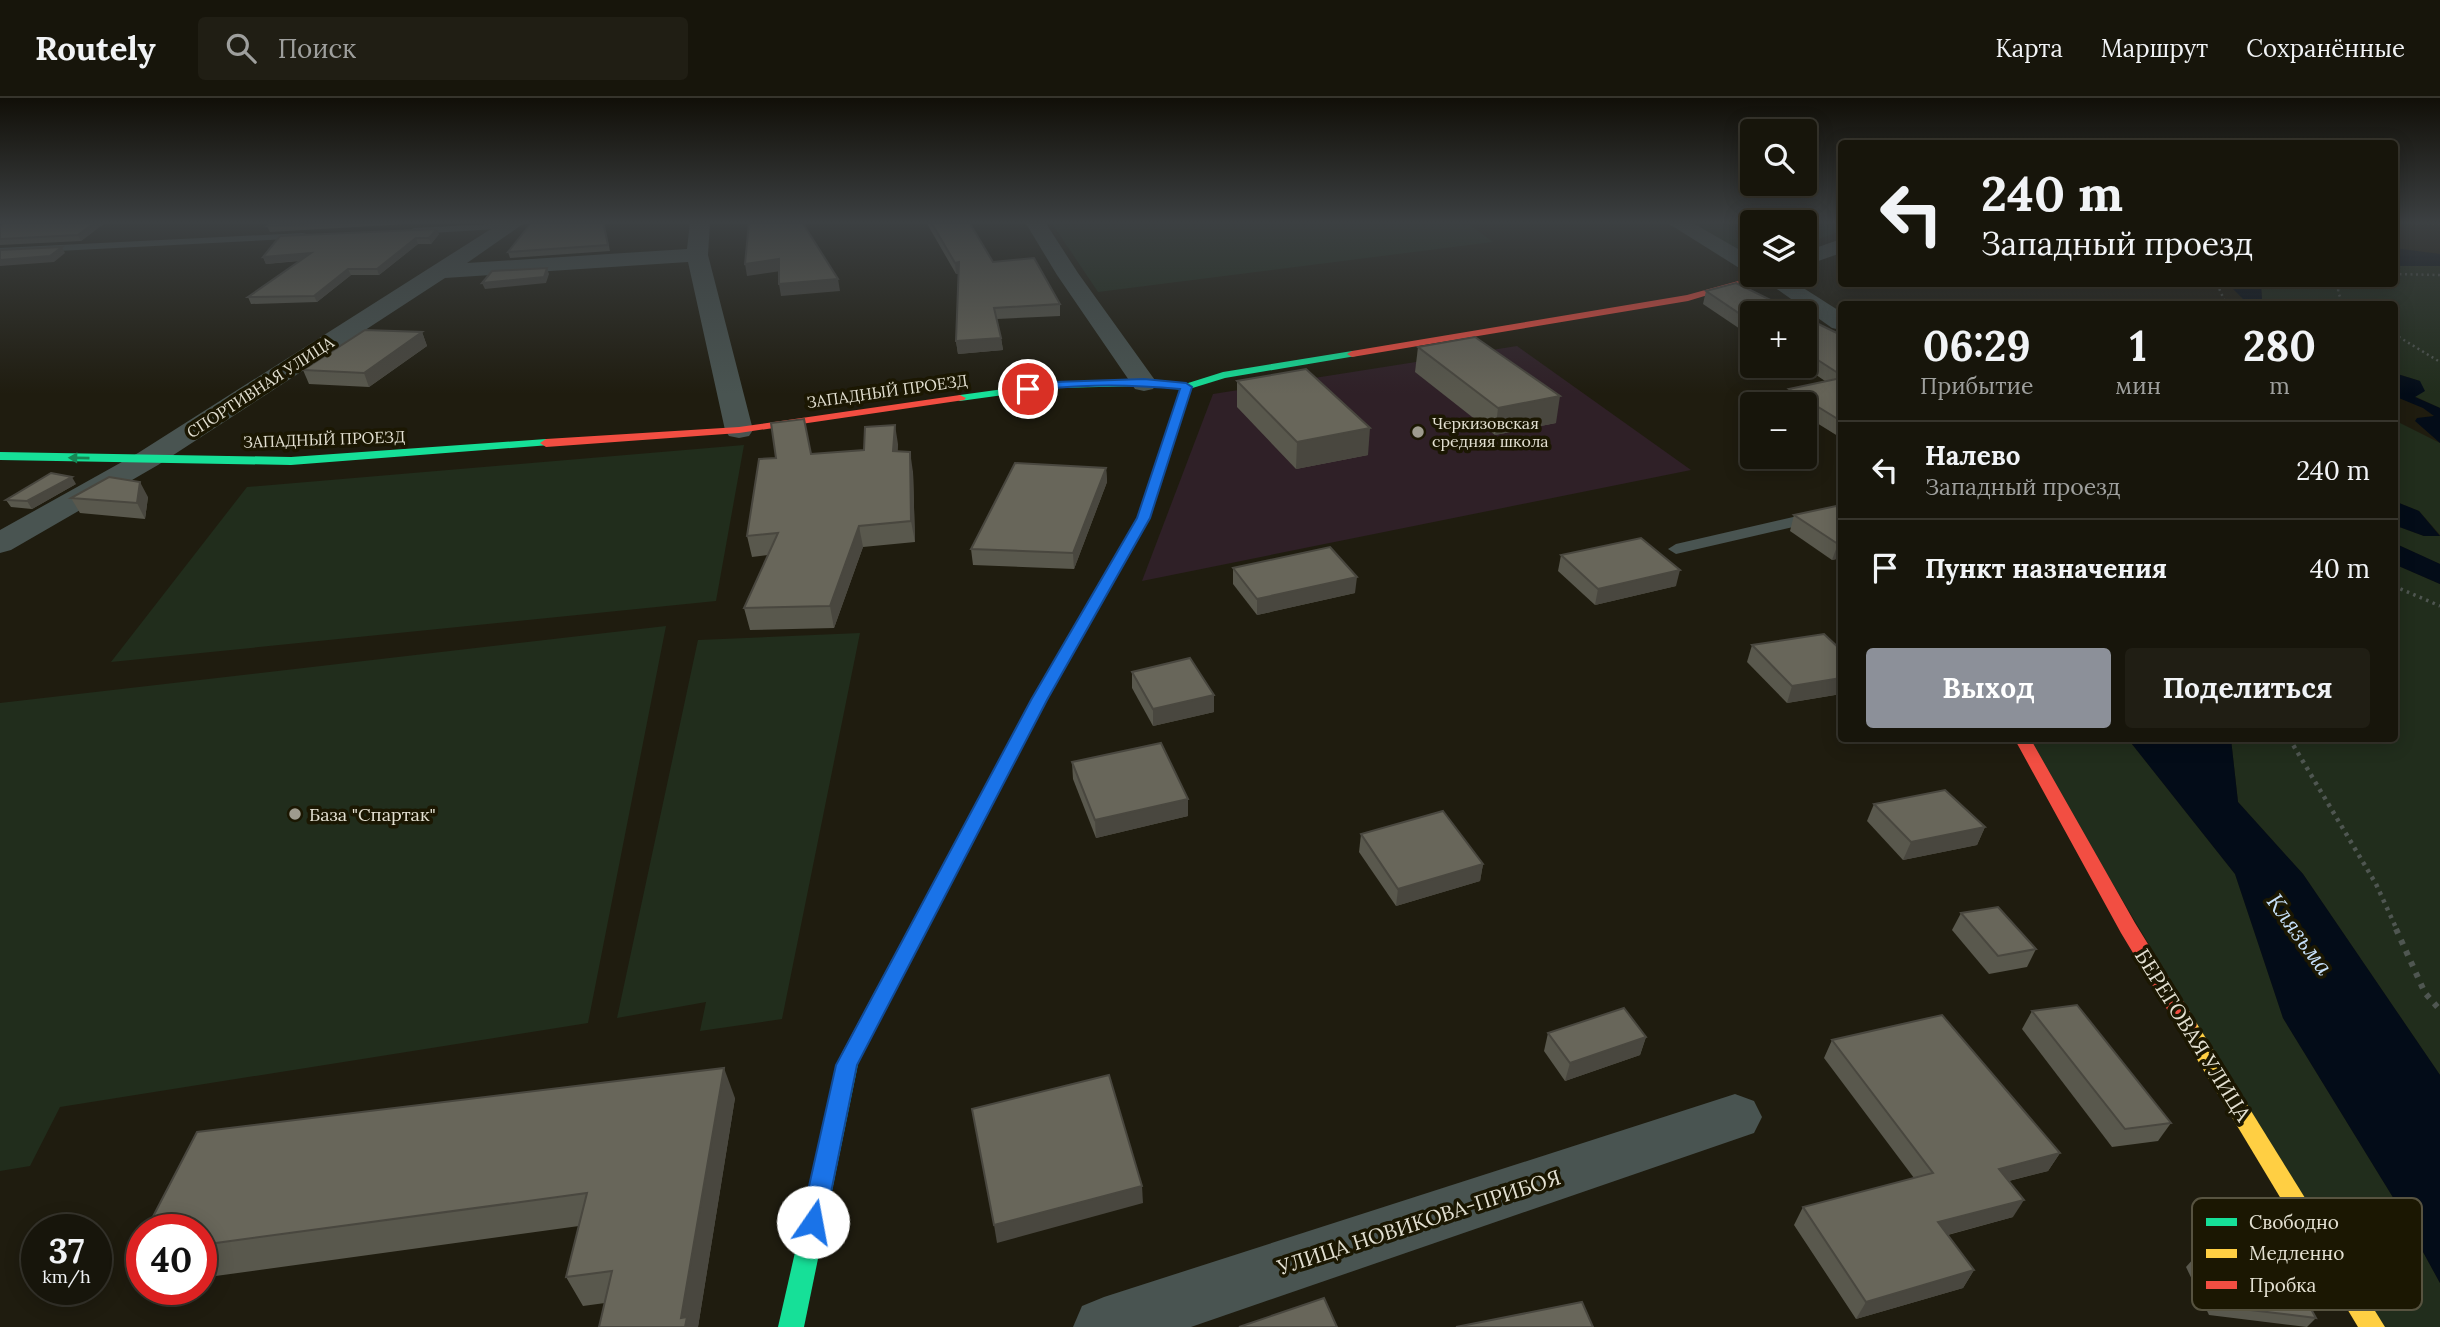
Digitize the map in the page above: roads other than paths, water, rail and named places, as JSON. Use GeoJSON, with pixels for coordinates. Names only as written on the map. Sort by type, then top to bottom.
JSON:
{"type":"FeatureCollection","features":[{"type":"Feature","properties":{"kind":"street","name":"СПОРТИВНАЯ УЛИЦА"},"geometry":{"type":"LineString","coordinates":[[0,542],[148,459],[427,279]]}},
{"type":"Feature","properties":{"kind":"street"},"geometry":{"type":"LineString","coordinates":[[703,279],[739,430]]}},
{"type":"Feature","properties":{"kind":"street"},"geometry":{"type":"LineString","coordinates":[[1071,279],[1144,383]]}},
{"type":"Feature","properties":{"kind":"street","name":"ЗАПАДНЫЙ ПРОЕЗД"},"geometry":{"type":"LineString","coordinates":[[0,456],[291,461],[739,430],[1054,385],[1144,383],[1186,387],[1223,375],[1688,298],[1740,283]]}},
{"type":"Feature","properties":{"kind":"street"},"geometry":{"type":"LineString","coordinates":[[1786,287],[1838,321]]}},
{"type":"Feature","properties":{"kind":"street"},"geometry":{"type":"LineString","coordinates":[[791,1327],[846,1065],[1039,700],[1144,518],[1186,387]]}},
{"type":"Feature","properties":{"kind":"street","name":"БЕРЕГОВАЯ УЛИЦА"},"geometry":{"type":"LineString","coordinates":[[2024,742],[2128,928],[2293,1198]]}},
{"type":"Feature","properties":{"kind":"street","name":"УЛИЦА НОВИКОВА-ПРИБОЯ"},"geometry":{"type":"LineString","coordinates":[[1104,1327],[1735,1117]]}},
{"type":"Feature","properties":{"kind":"street","name":"БЕРЕГОВАЯ УЛИЦА"},"geometry":{"type":"LineString","coordinates":[[2362,1310],[2372,1327]]}},
{"type":"Feature","properties":{"kind":"lane"},"geometry":{"type":"LineString","coordinates":[[1676,549],[1838,512]]}},
{"type":"Feature","properties":{"kind":"water"},"geometry":{"type":"Polygon","coordinates":[[[2231,287],[2261,287],[2262,299],[2270,301],[2245,301],[2231,287]]]}},
{"type":"Feature","properties":{"kind":"water"},"geometry":{"type":"Polygon","coordinates":[[[2398,374],[2420,381],[2425,391],[2415,397],[2440,408],[2440,443],[2415,421],[2417,418],[2434,416],[2423,408],[2398,398],[2398,374]]]}},
{"type":"Feature","properties":{"kind":"water"},"geometry":{"type":"Polygon","coordinates":[[[2398,503],[2419,511],[2440,536],[2424,536],[2398,526],[2398,503]]]}},
{"type":"Feature","properties":{"kind":"water"},"geometry":{"type":"Polygon","coordinates":[[[2398,545],[2440,564],[2440,584],[2398,566],[2398,545]]]}},
{"type":"Feature","properties":{"kind":"water","name":"Клязьма"},"geometry":{"type":"Polygon","coordinates":[[[2130,742],[2231,742],[2238,802],[2303,874],[2440,1075],[2440,1283],[2422,1250],[2422,1198],[2393,1198],[2283,1018],[2235,874],[2130,742]]]}},
{"type":"Feature","properties":{"kind":"place","name":"Черкизовская средняя школа"},"geometry":{"type":"Point","coordinates":[1418,432]}},
{"type":"Feature","properties":{"kind":"place","name":"База \"Спартак\""},"geometry":{"type":"Point","coordinates":[295,814]}}]}
